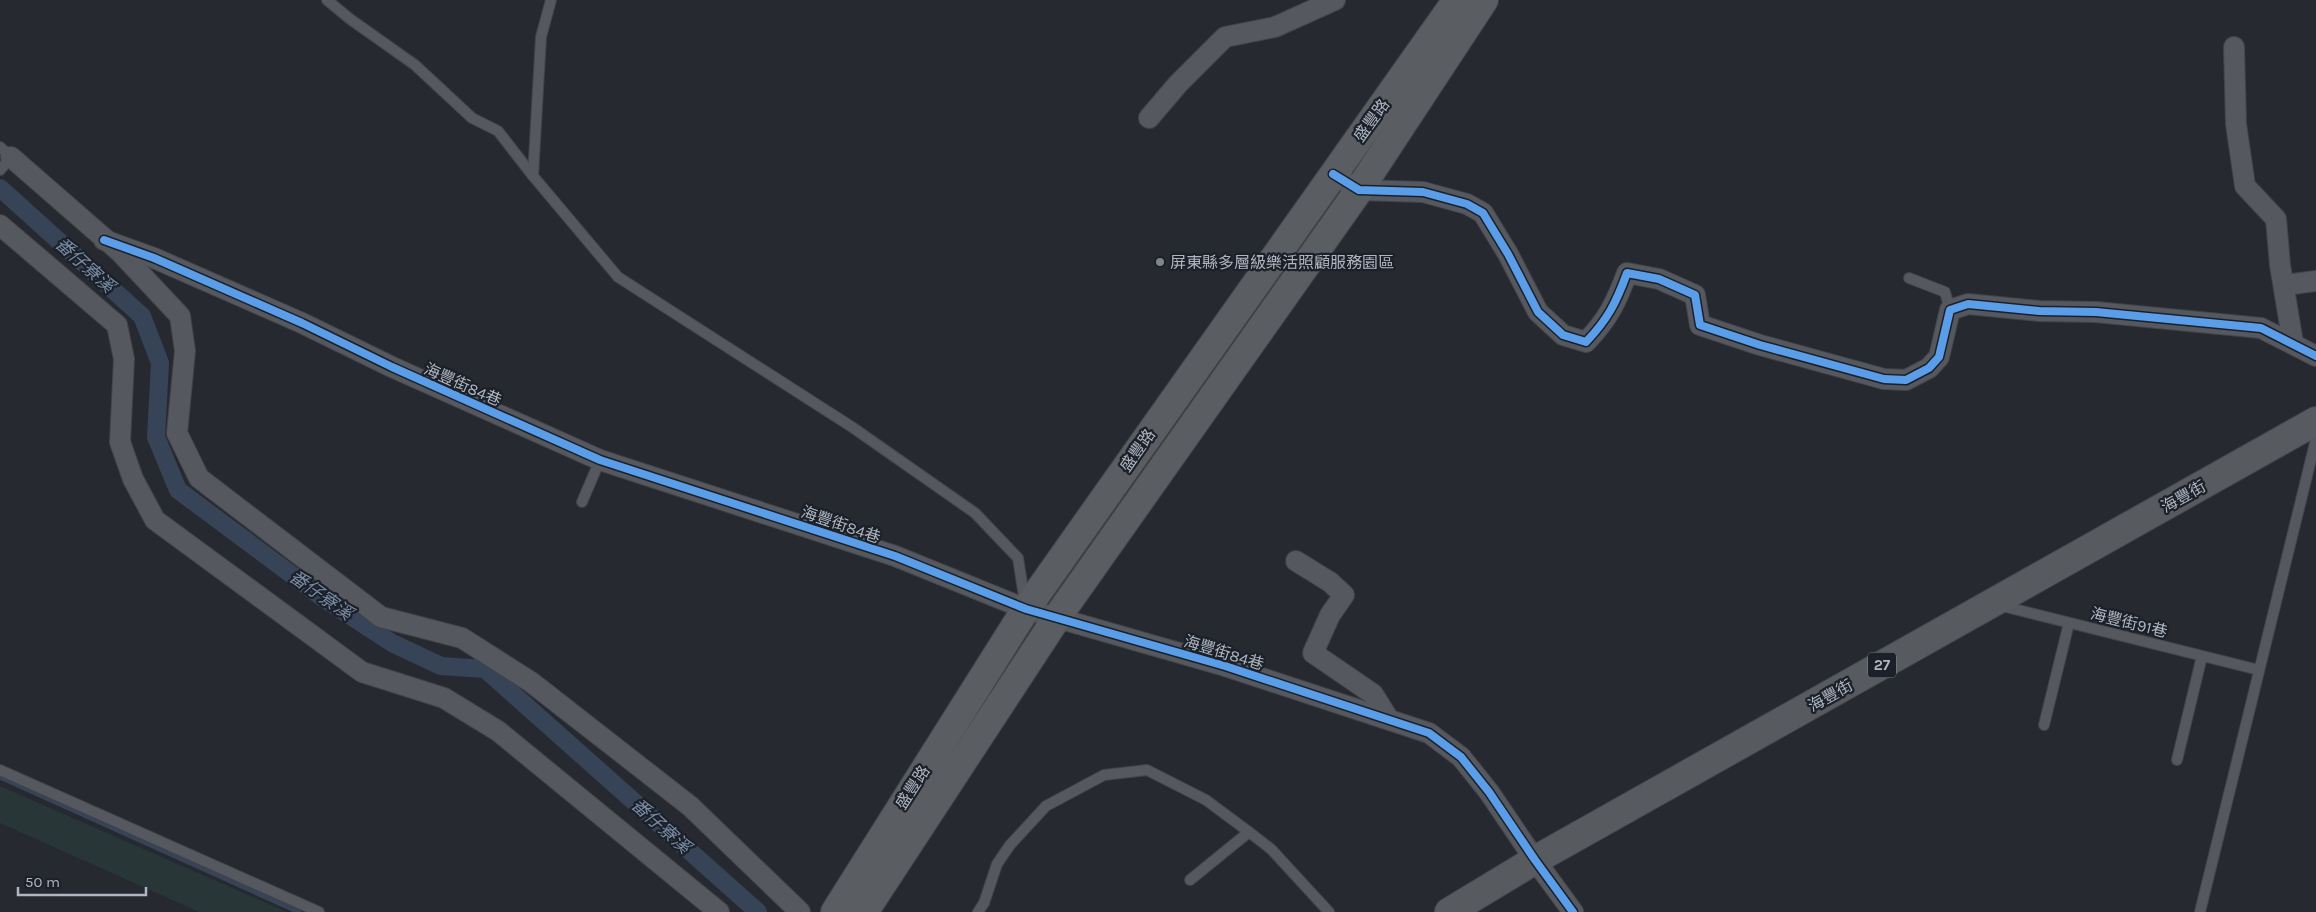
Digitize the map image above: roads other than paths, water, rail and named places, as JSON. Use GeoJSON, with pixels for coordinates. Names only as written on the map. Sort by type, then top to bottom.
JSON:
{"type":"FeatureCollection","features":[{"type":"Feature","properties":{"kind":"main road","name":"海豐街"},"geometry":{"type":"LineString","coordinates":[[1449,912],[1535,860],[2316,421]]}},
{"type":"Feature","properties":{"kind":"street"},"geometry":{"type":"LineString","coordinates":[[1149,118],[1178,84],[1224,37],[1275,27],[1335,0]]}},
{"type":"Feature","properties":{"kind":"street","name":"盛豐路"},"geometry":{"type":"LineString","coordinates":[[835,912],[1026,608],[1457,0]]}},
{"type":"Feature","properties":{"kind":"street","name":"盛豐路"},"geometry":{"type":"LineString","coordinates":[[864,912],[1058,616],[1359,190],[1484,0]]}},
{"type":"Feature","properties":{"kind":"street"},"geometry":{"type":"LineString","coordinates":[[2234,47],[2236,124],[2245,186],[2276,219],[2280,265],[2285,285],[2293,343]]}},
{"type":"Feature","properties":{"kind":"street"},"geometry":{"type":"LineString","coordinates":[[4,158],[120,252],[180,316],[186,351],[178,433],[199,478],[381,617],[462,638],[531,682],[690,806],[800,912]]}},
{"type":"Feature","properties":{"kind":"street"},"geometry":{"type":"LineString","coordinates":[[1332,174],[1359,190],[1422,192],[1467,204],[1483,213],[1508,254],[1538,312],[1563,335],[1586,342],[1605,322],[1618,297],[1627,273],[1659,279],[1695,295],[1700,325],[1760,345],[1884,379],[1906,380],[1929,368],[1939,357],[1950,310],[1968,304],[2039,311],[2096,312],[2261,328],[2316,356]]}},
{"type":"Feature","properties":{"kind":"street"},"geometry":{"type":"LineString","coordinates":[[0,225],[117,325],[124,359],[120,442],[133,479],[155,520],[362,672],[444,698],[498,731],[719,912]]}},
{"type":"Feature","properties":{"kind":"street","name":"海豐街84巷"},"geometry":{"type":"LineString","coordinates":[[104,240],[154,258],[302,323],[392,367],[600,460],[895,556],[1026,608],[1225,666],[1429,733],[1461,757],[1489,792],[1573,912]]}},
{"type":"Feature","properties":{"kind":"street"},"geometry":{"type":"LineString","coordinates":[[2285,285],[2316,281]]}},
{"type":"Feature","properties":{"kind":"street"},"geometry":{"type":"LineString","coordinates":[[1296,561],[1330,582],[1344,595],[1330,615],[1313,653],[1373,694],[1388,718]]}},
{"type":"Feature","properties":{"kind":"lane"},"geometry":{"type":"LineString","coordinates":[[326,0],[415,66],[472,118],[498,131],[533,176],[618,277],[852,427],[975,513],[1018,558],[1026,608]]}},
{"type":"Feature","properties":{"kind":"lane"},"geometry":{"type":"LineString","coordinates":[[533,176],[541,37],[551,0]]}},
{"type":"Feature","properties":{"kind":"lane"},"geometry":{"type":"LineString","coordinates":[[1909,278],[1945,292],[1950,310]]}},
{"type":"Feature","properties":{"kind":"lane"},"geometry":{"type":"LineString","coordinates":[[2200,912],[2316,439]]}},
{"type":"Feature","properties":{"kind":"lane"},"geometry":{"type":"LineString","coordinates":[[582,502],[600,460]]}},
{"type":"Feature","properties":{"kind":"lane","name":"海豐街91巷"},"geometry":{"type":"LineString","coordinates":[[1992,603],[2259,670]]}},
{"type":"Feature","properties":{"kind":"lane"},"geometry":{"type":"LineString","coordinates":[[2044,725],[2069,623]]}},
{"type":"Feature","properties":{"kind":"lane"},"geometry":{"type":"LineString","coordinates":[[2177,760],[2202,656]]}},
{"type":"Feature","properties":{"kind":"lane"},"geometry":{"type":"LineString","coordinates":[[0,770],[319,912]]}},
{"type":"Feature","properties":{"kind":"lane"},"geometry":{"type":"LineString","coordinates":[[978,912],[984,903],[997,864],[1010,845],[1046,806],[1104,775],[1148,770],[1206,800],[1271,849],[1329,912]]}},
{"type":"Feature","properties":{"kind":"lane"},"geometry":{"type":"LineString","coordinates":[[1190,880],[1249,832]]}},
{"type":"Feature","properties":{"kind":"waterway","name":"番仔寮溪"},"geometry":{"type":"LineString","coordinates":[[0,188],[142,316],[160,363],[156,437],[178,490],[323,598],[392,643],[441,666],[485,669],[758,912]]}},
{"type":"Feature","properties":{"kind":"waterway"},"geometry":{"type":"LineString","coordinates":[[0,777],[299,912]]}},
{"type":"Feature","properties":{"kind":"place","name":"屏東縣多層級樂活照顧服務園區"},"geometry":{"type":"Point","coordinates":[1160,262]}}]}
